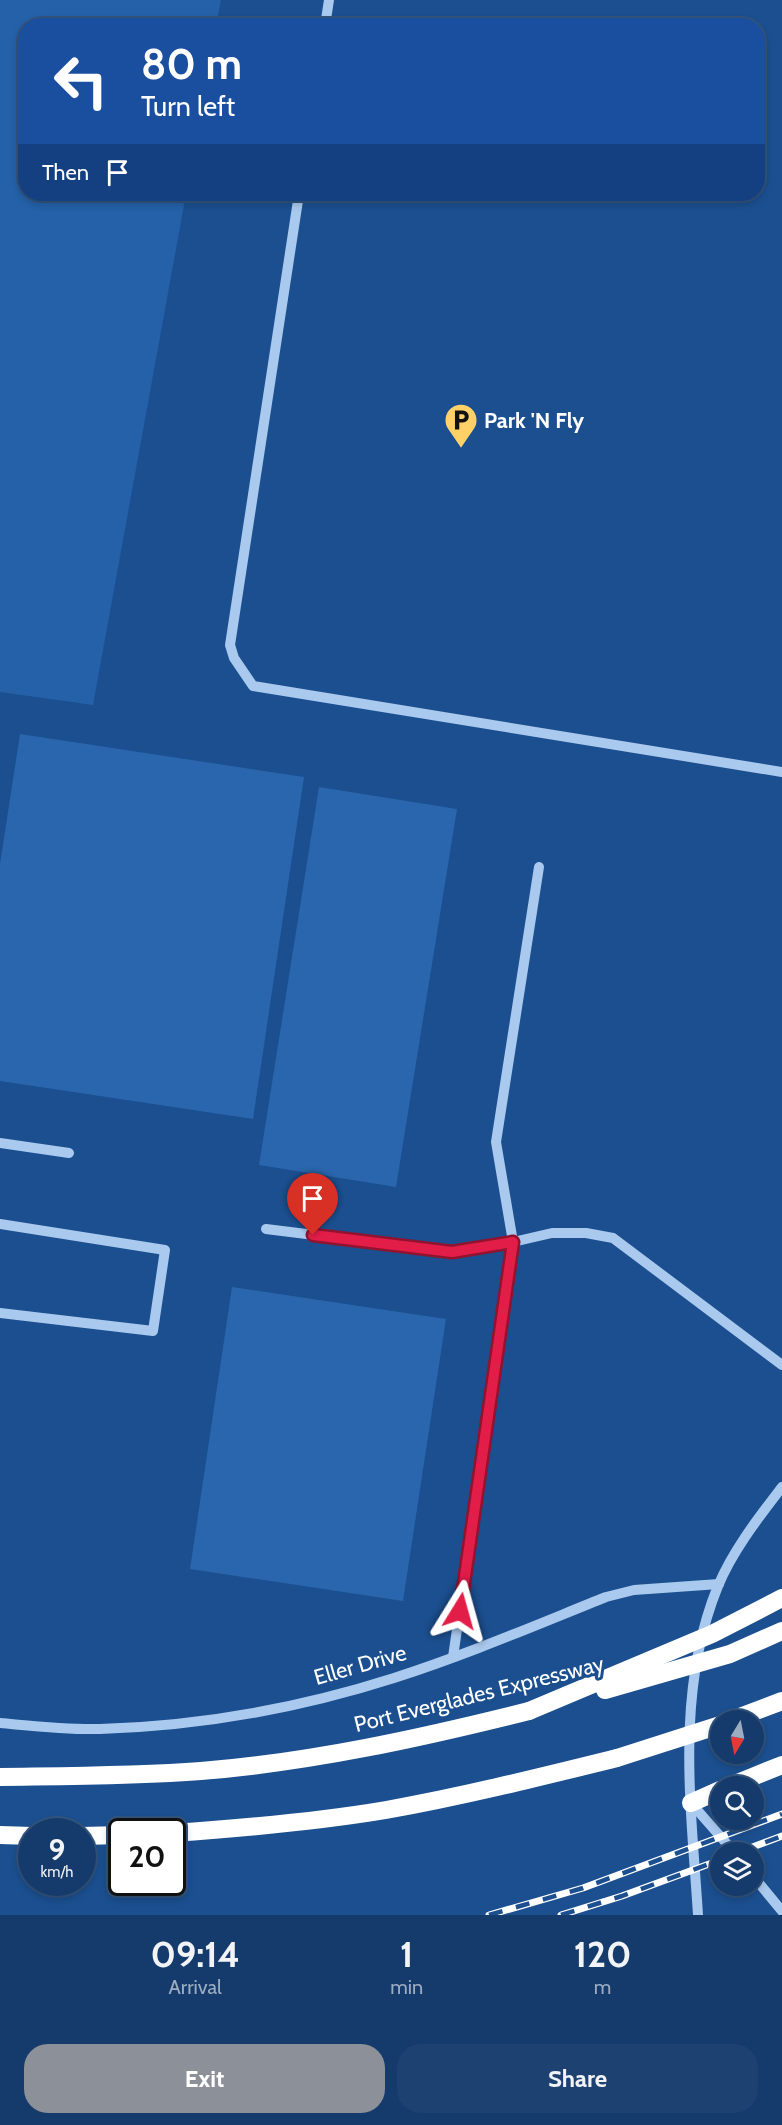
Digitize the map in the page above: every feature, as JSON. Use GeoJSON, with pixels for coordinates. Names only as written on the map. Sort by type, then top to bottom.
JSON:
{"type":"FeatureCollection","features":[{"type":"Feature","properties":{"kind":"highway"},"geometry":{"type":"LineString","coordinates":[[529,1711],[712,1634],[782,1598]]}},
{"type":"Feature","properties":{"kind":"highway","name":"Port Everglades Expressway"},"geometry":{"type":"LineString","coordinates":[[0,1777],[107,1776],[202,1771],[312,1757],[425,1737],[529,1711],[730,1654],[782,1631]]}},
{"type":"Feature","properties":{"kind":"highway"},"geometry":{"type":"LineString","coordinates":[[758,1710],[782,1701]]}},
{"type":"Feature","properties":{"kind":"highway"},"geometry":{"type":"LineString","coordinates":[[186,1832],[273,1825],[383,1810],[498,1788],[617,1758],[710,1728]]}},
{"type":"Feature","properties":{"kind":"highway"},"geometry":{"type":"LineString","coordinates":[[755,1776],[782,1765]]}},
{"type":"Feature","properties":{"kind":"highway"},"geometry":{"type":"LineString","coordinates":[[690,1803],[710,1794]]}},
{"type":"Feature","properties":{"kind":"highway"},"geometry":{"type":"LineString","coordinates":[[0,1835],[18,1836]]}},
{"type":"Feature","properties":{"kind":"street"},"geometry":{"type":"LineString","coordinates":[[326,18],[329,0]]}},
{"type":"Feature","properties":{"kind":"street"},"geometry":{"type":"LineString","coordinates":[[298,201],[230,645],[234,658],[253,686],[782,772]]}},
{"type":"Feature","properties":{"kind":"street"},"geometry":{"type":"LineString","coordinates":[[453,1657],[513,1242],[496,1142],[539,867]]}},
{"type":"Feature","properties":{"kind":"street"},"geometry":{"type":"LineString","coordinates":[[0,1143],[69,1153]]}},
{"type":"Feature","properties":{"kind":"street"},"geometry":{"type":"LineString","coordinates":[[0,1224],[165,1250],[153,1331],[0,1313]]}},
{"type":"Feature","properties":{"kind":"street"},"geometry":{"type":"LineString","coordinates":[[266,1229],[452,1252],[552,1233],[586,1233],[613,1238],[782,1365]]}},
{"type":"Feature","properties":{"kind":"street"},"geometry":{"type":"LineString","coordinates":[[698,1915],[690,1803],[688,1732],[696,1660],[719,1584],[750,1531],[782,1486]]}},
{"type":"Feature","properties":{"kind":"street","name":"Eller Drive"},"geometry":{"type":"LineString","coordinates":[[0,1723],[98,1729],[153,1726],[216,1718],[339,1694],[394,1678],[634,1590],[719,1584]]}},
{"type":"Feature","properties":{"kind":"street"},"geometry":{"type":"LineString","coordinates":[[690,1803],[725,1842]]}},
{"type":"Feature","properties":{"kind":"street"},"geometry":{"type":"LineString","coordinates":[[764,1889],[782,1911]]}},
{"type":"Feature","properties":{"kind":"shaded area"},"geometry":{"type":"Polygon","coordinates":[[[0,0],[221,0],[217,18],[18,18],[18,201],[185,201],[93,705],[0,692],[0,0]]]}},
{"type":"Feature","properties":{"kind":"building"},"geometry":{"type":"Polygon","coordinates":[[[20,734],[304,777],[253,1119],[0,1081],[0,864],[20,734]]]}},
{"type":"Feature","properties":{"kind":"building"},"geometry":{"type":"Polygon","coordinates":[[[319,787],[457,809],[396,1187],[259,1165],[319,787]]]}},
{"type":"Feature","properties":{"kind":"building"},"geometry":{"type":"Polygon","coordinates":[[[232,1287],[446,1319],[403,1601],[190,1569],[232,1287]]]}},
{"type":"Feature","properties":{"kind":"railway"},"geometry":{"type":"LineString","coordinates":[[489,1915],[583,1888],[782,1814]]}},
{"type":"Feature","properties":{"kind":"railway"},"geometry":{"type":"LineString","coordinates":[[764,1843],[782,1836]]}},
{"type":"Feature","properties":{"kind":"railway"},"geometry":{"type":"LineString","coordinates":[[561,1915],[622,1896],[710,1864]]}},
{"type":"Feature","properties":{"kind":"place","name":"Park 'N Fly"},"geometry":{"type":"Point","coordinates":[461,449]}},
{"type":"Feature","properties":{"kind":"route"},"geometry":{"type":"LineString","coordinates":[[313,1235],[452,1252],[513,1242],[460,1611]]}}]}
